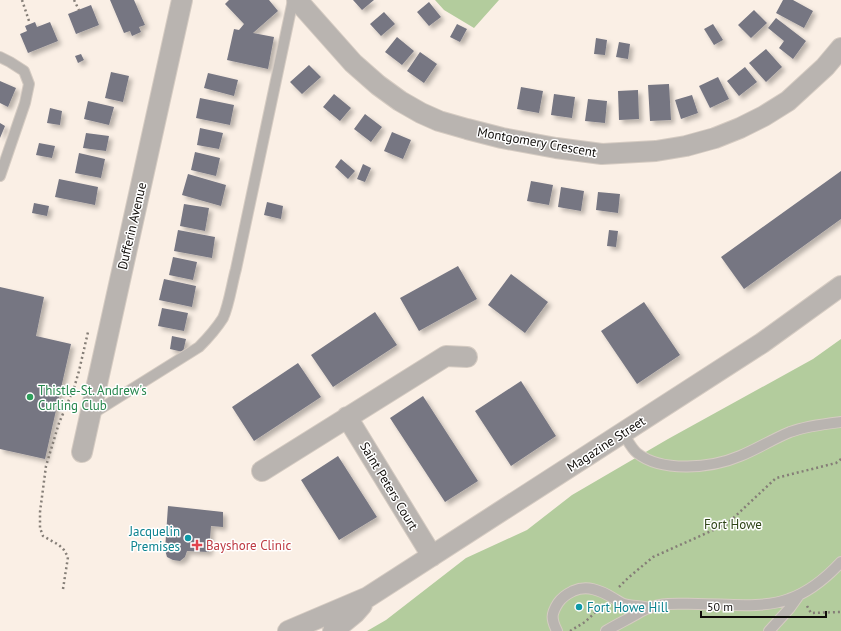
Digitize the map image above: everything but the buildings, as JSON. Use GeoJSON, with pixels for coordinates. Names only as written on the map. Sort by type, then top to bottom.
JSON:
{"type":"FeatureCollection","features":[{"type":"Feature","properties":{"kind":"street","name":"Dufferin Avenue"},"geometry":{"type":"LineString","coordinates":[[82,452],[182,0]]}},
{"type":"Feature","properties":{"kind":"street","name":"Montgomery Crescent"},"geometry":{"type":"LineString","coordinates":[[297,0],[353,63],[378,85],[400,101],[421,113],[439,121],[502,138],[556,148],[602,154],[656,151],[686,146],[715,138],[740,128],[764,116],[788,101],[825,67],[841,48]]}},
{"type":"Feature","properties":{"kind":"street","name":"Magazine Street"},"geometry":{"type":"LineString","coordinates":[[288,631],[368,597],[762,343],[841,286]]}},
{"type":"Feature","properties":{"kind":"street"},"geometry":{"type":"LineString","coordinates":[[262,471],[446,356],[467,357]]}},
{"type":"Feature","properties":{"kind":"street","name":"Saint Peters Court"},"geometry":{"type":"LineString","coordinates":[[347,417],[432,556]]}},
{"type":"Feature","properties":{"kind":"street","name":"Magazine Street"},"geometry":{"type":"LineString","coordinates":[[333,631],[355,613],[368,597]]}},
{"type":"Feature","properties":{"kind":"lane"},"geometry":{"type":"LineString","coordinates":[[90,415],[199,347],[213,332],[223,316],[228,303],[236,269],[293,0]]}},
{"type":"Feature","properties":{"kind":"lane"},"geometry":{"type":"LineString","coordinates":[[0,57],[24,71],[29,84],[25,103],[0,176]]}},
{"type":"Feature","properties":{"kind":"lane"},"geometry":{"type":"LineString","coordinates":[[622,433],[636,452],[645,458],[666,465],[686,466],[725,462],[750,452],[778,437],[791,432],[808,427],[841,422]]}},
{"type":"Feature","properties":{"kind":"lane"},"geometry":{"type":"LineString","coordinates":[[606,631],[648,608],[662,605],[755,605],[787,600],[799,595],[814,585],[832,572],[841,562]]}},
{"type":"Feature","properties":{"kind":"lane"},"geometry":{"type":"LineString","coordinates":[[557,631],[552,622],[554,609],[560,600],[578,589],[589,588],[611,596],[623,604],[648,608]]}},
{"type":"Feature","properties":{"kind":"lane"},"geometry":{"type":"LineString","coordinates":[[769,631],[789,609],[799,595]]}},
{"type":"Feature","properties":{"kind":"path"},"geometry":{"type":"LineString","coordinates":[[22,0],[30,23]]}},
{"type":"Feature","properties":{"kind":"path"},"geometry":{"type":"LineString","coordinates":[[74,0],[79,10]]}},
{"type":"Feature","properties":{"kind":"path"},"geometry":{"type":"LineString","coordinates":[[63,589],[68,557],[59,545],[43,536],[40,528],[40,512],[46,466],[59,423],[74,388],[88,332]]}},
{"type":"Feature","properties":{"kind":"path"},"geometry":{"type":"LineString","coordinates":[[570,631],[585,622],[628,578],[653,557],[727,524],[776,478],[836,463],[841,459]]}},
{"type":"Feature","properties":{"kind":"path"},"geometry":{"type":"LineString","coordinates":[[799,595],[811,613],[841,612]]}},
{"type":"Feature","properties":{"kind":"green space"},"geometry":{"type":"Polygon","coordinates":[[[435,0],[499,0],[474,28],[444,10],[435,0]]]}},
{"type":"Feature","properties":{"kind":"green space","name":"Fort Howe"},"geometry":{"type":"Polygon","coordinates":[[[841,339],[841,631],[367,631],[386,620],[466,558],[527,530],[572,495],[668,439],[813,359],[841,339]]]}},
{"type":"Feature","properties":{"kind":"place","name":"Thistle-St. Andrew's Curling Club"},"geometry":{"type":"Point","coordinates":[30,397]}},
{"type":"Feature","properties":{"kind":"place","name":"Jacquelin Premises"},"geometry":{"type":"Point","coordinates":[188,538]}},
{"type":"Feature","properties":{"kind":"place","name":"Bayshore Clinic"},"geometry":{"type":"Point","coordinates":[197,545]}},
{"type":"Feature","properties":{"kind":"place","name":"Fort Howe Hill"},"geometry":{"type":"Point","coordinates":[579,607]}}]}
